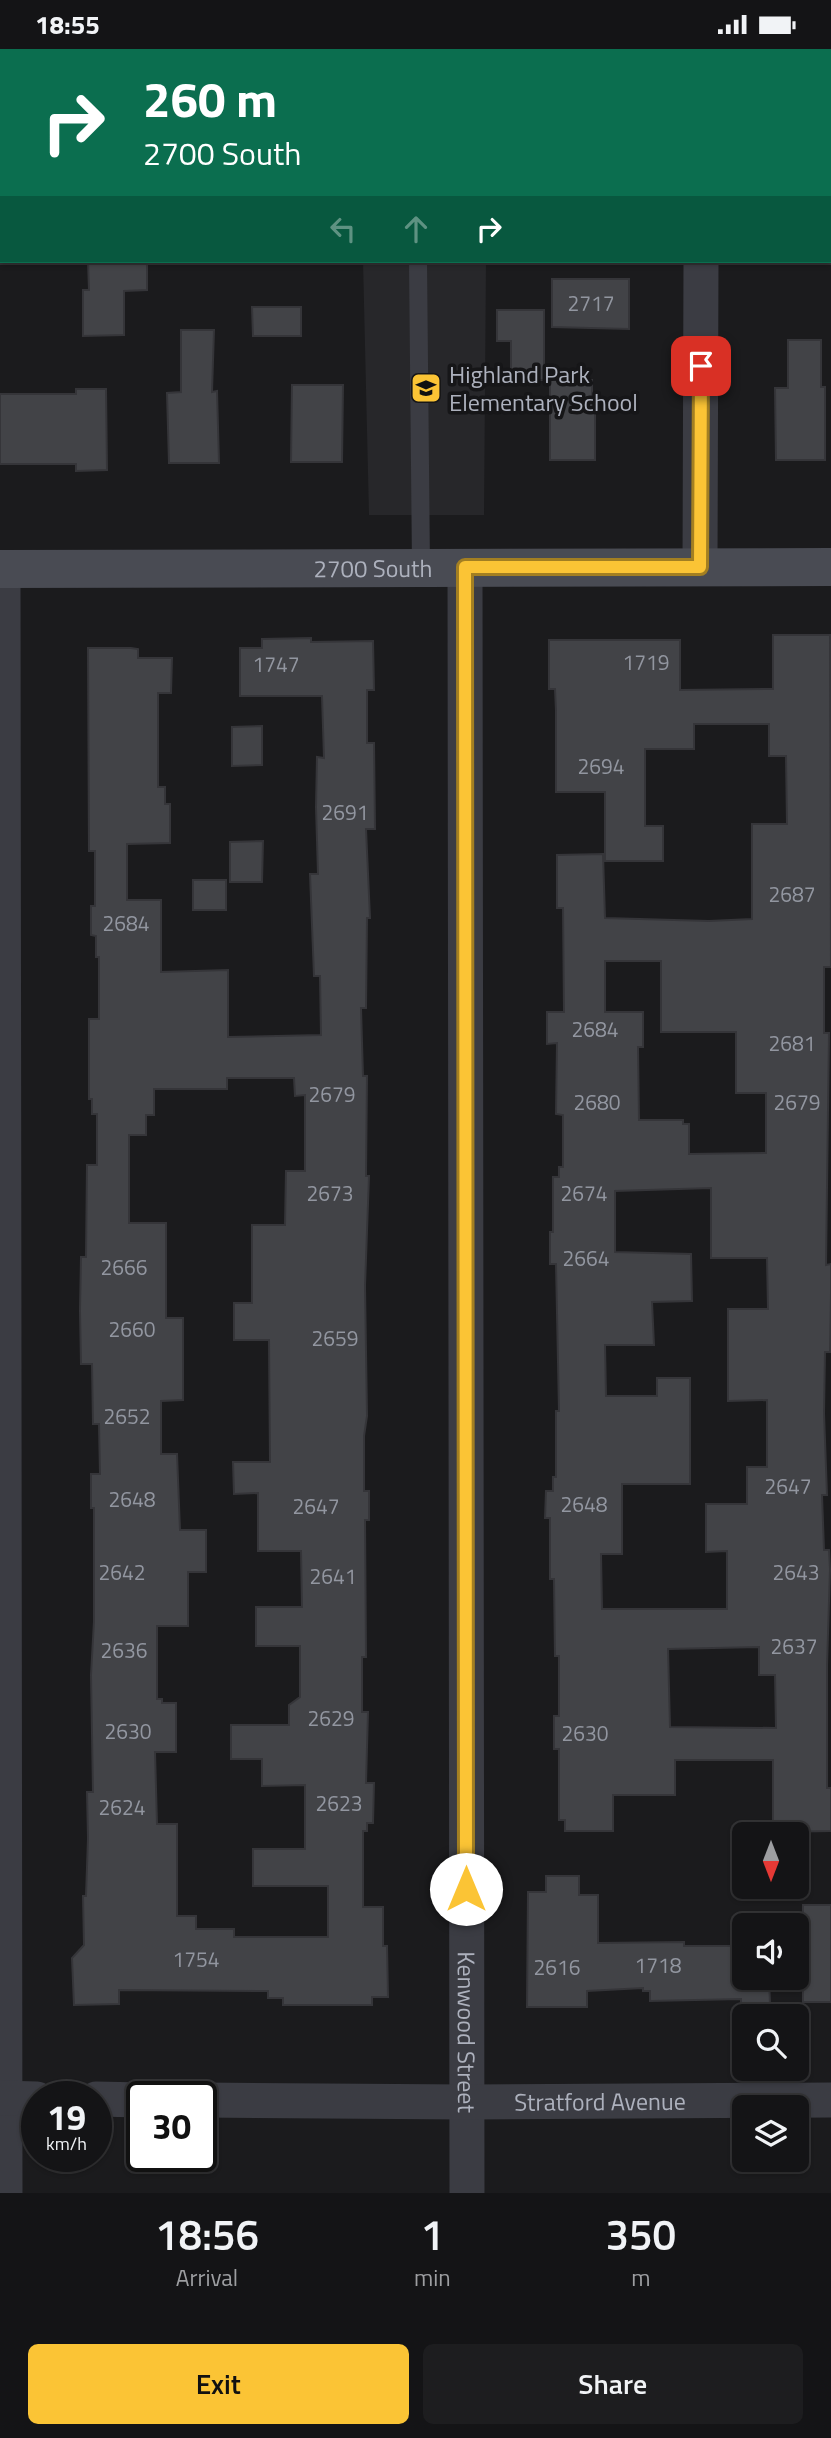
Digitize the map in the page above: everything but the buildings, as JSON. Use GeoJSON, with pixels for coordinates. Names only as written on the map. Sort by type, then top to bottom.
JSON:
{"type":"FeatureCollection","features":[{"type":"Feature","properties":{"kind":"street"},"geometry":{"type":"LineString","coordinates":[[700,567],[701,263]]}},
{"type":"Feature","properties":{"kind":"street","name":"2700 South"},"geometry":{"type":"LineString","coordinates":[[1,569],[831,566]]}},
{"type":"Feature","properties":{"kind":"street","name":"Kenwood Street"},"geometry":{"type":"LineString","coordinates":[[465,567],[467,2193]]}},
{"type":"Feature","properties":{"kind":"street"},"geometry":{"type":"LineString","coordinates":[[1,569],[14,2099],[5,2193]]}},
{"type":"Feature","properties":{"kind":"street","name":"Stratford Avenue"},"geometry":{"type":"LineString","coordinates":[[217,2100],[831,2100]]}},
{"type":"Feature","properties":{"kind":"lane"},"geometry":{"type":"LineString","coordinates":[[418,263],[421,567]]}},
{"type":"Feature","properties":{"kind":"shaded area","name":"Highland Park Elementary School"},"geometry":{"type":"Polygon","coordinates":[[[363,263],[486,263],[484,515],[369,515],[363,263]]]}},
{"type":"Feature","properties":{"kind":"place","name":"Highland Park Elementary School"},"geometry":{"type":"Point","coordinates":[426,388]}},
{"type":"Feature","properties":{"kind":"route"},"geometry":{"type":"LineString","coordinates":[[466,1889],[465,567],[700,567],[701,366]]}}]}
